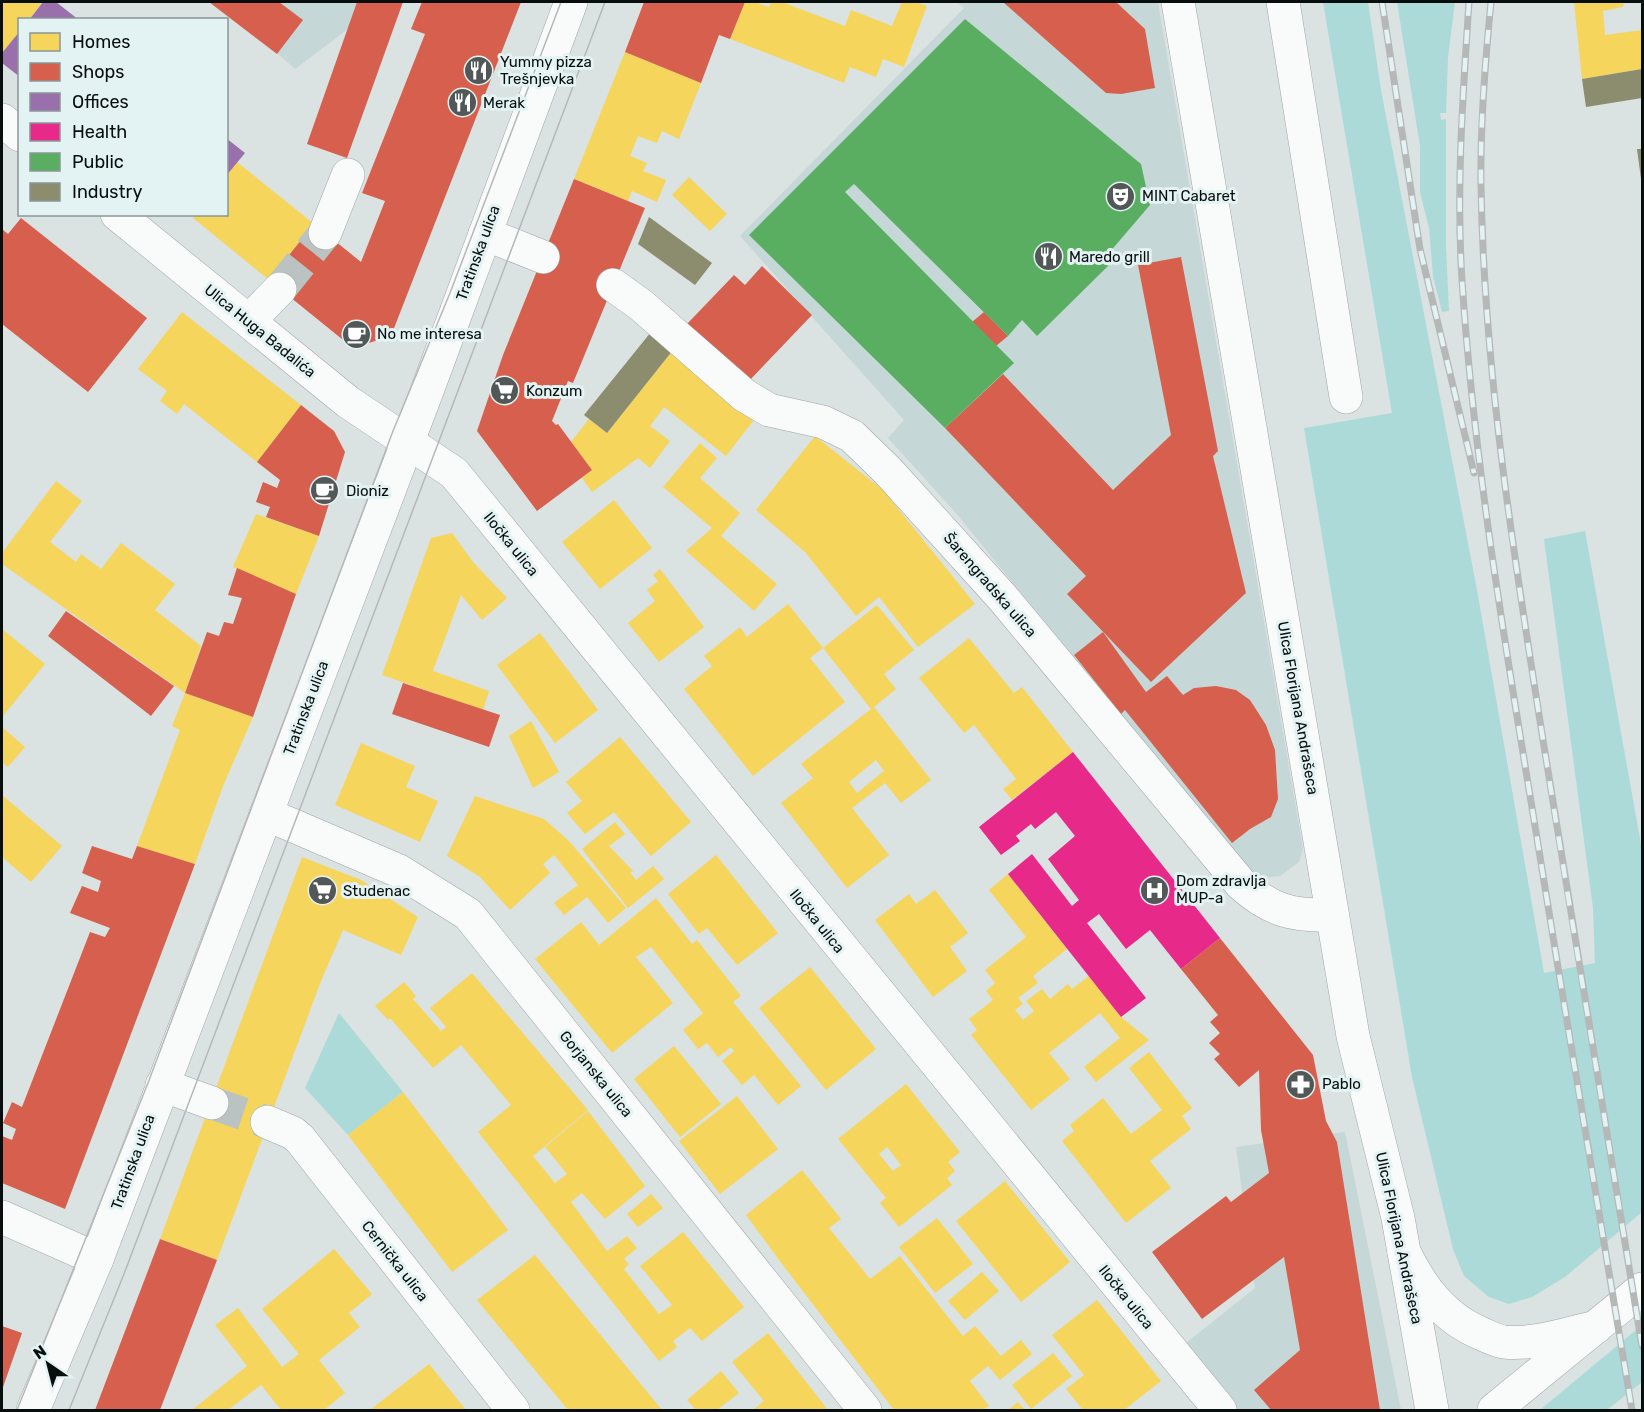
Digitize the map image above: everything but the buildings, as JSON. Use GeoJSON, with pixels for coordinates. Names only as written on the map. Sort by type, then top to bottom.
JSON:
{"type":"FeatureCollection","features":[{"type":"Feature","properties":{"kind":"street","name":"Tratinska ulica"},"geometry":{"type":"LineString","coordinates":[[36,1410],[97,1259],[408,441],[571,2]]}},
{"type":"Feature","properties":{"kind":"street","name":"Ulica Florijana Andrašeca"},"geometry":{"type":"LineString","coordinates":[[1178,2],[1353,1036],[1393,1193],[1432,1410]]}},
{"type":"Feature","properties":{"kind":"street"},"geometry":{"type":"LineString","coordinates":[[1283,2],[1346,397]]}},
{"type":"Feature","properties":{"kind":"street"},"geometry":{"type":"LineString","coordinates":[[2,120],[18,133]]}},
{"type":"Feature","properties":{"kind":"street"},"geometry":{"type":"LineString","coordinates":[[325,233],[348,175]]}},
{"type":"Feature","properties":{"kind":"street","name":"Ulica Huga Badalića"},"geometry":{"type":"LineString","coordinates":[[119,216],[364,414],[408,441]]}},
{"type":"Feature","properties":{"kind":"street"},"geometry":{"type":"LineString","coordinates":[[485,234],[543,257]]}},
{"type":"Feature","properties":{"kind":"street","name":"Šarengradska ulica"},"geometry":{"type":"LineString","coordinates":[[613,285],[641,305],[744,395],[769,410],[823,422],[852,436],[912,496],[1002,597],[1241,884],[1258,899],[1276,908],[1300,916],[1332,915]]}},
{"type":"Feature","properties":{"kind":"street"},"geometry":{"type":"LineString","coordinates":[[249,321],[280,289]]}},
{"type":"Feature","properties":{"kind":"street","name":"Iločka ulica"},"geometry":{"type":"LineString","coordinates":[[408,441],[444,465],[462,483],[846,957],[1220,1410]]}},
{"type":"Feature","properties":{"kind":"street","name":"Gorjanska ulica"},"geometry":{"type":"LineString","coordinates":[[266,814],[399,871],[468,914],[865,1410]]}},
{"type":"Feature","properties":{"kind":"street"},"geometry":{"type":"LineString","coordinates":[[162,1085],[212,1102]]}},
{"type":"Feature","properties":{"kind":"street","name":"Cernička ulica"},"geometry":{"type":"LineString","coordinates":[[267,1122],[293,1133],[300,1139],[513,1410]]}},
{"type":"Feature","properties":{"kind":"street"},"geometry":{"type":"LineString","coordinates":[[2,1217],[80,1254],[97,1259]]}},
{"type":"Feature","properties":{"kind":"street"},"geometry":{"type":"LineString","coordinates":[[1404,1252],[1433,1300],[1466,1328],[1487,1337],[1502,1342],[1527,1342],[1596,1327]]}},
{"type":"Feature","properties":{"kind":"street"},"geometry":{"type":"LineString","coordinates":[[1494,1410],[1642,1289]]}},
{"type":"Feature","properties":{"kind":"shaded area"},"geometry":{"type":"Polygon","coordinates":[[[220,2],[357,2],[348,29],[295,69],[220,2]]]}},
{"type":"Feature","properties":{"kind":"shaded area"},"geometry":{"type":"Polygon","coordinates":[[[957,2],[1158,2],[1303,849],[1299,862],[1280,876],[1262,878],[1248,871],[955,512],[888,438],[904,420],[740,236],[964,8],[957,2]]]}},
{"type":"Feature","properties":{"kind":"shaded area"},"geometry":{"type":"Polygon","coordinates":[[[1323,2],[1368,2],[1381,90],[1477,590],[1544,973],[1595,963],[1593,908],[1544,539],[1585,531],[1642,850],[1642,1212],[1565,1277],[1532,1297],[1509,1304],[1489,1297],[1464,1276],[1453,1249],[1412,1077],[1304,428],[1392,413],[1323,2]]]}},
{"type":"Feature","properties":{"kind":"shaded area"},"geometry":{"type":"Polygon","coordinates":[[[1397,2],[1455,2],[1448,57],[1446,113],[1440,113],[1441,120],[1446,119],[1446,247],[1449,311],[1442,312],[1433,276],[1429,228],[1420,192],[1420,146],[1397,2]]]}},
{"type":"Feature","properties":{"kind":"shaded area"},"geometry":{"type":"Polygon","coordinates":[[[339,1013],[403,1092],[348,1135],[305,1088],[339,1013]]]}},
{"type":"Feature","properties":{"kind":"shaded area"},"geometry":{"type":"Polygon","coordinates":[[[1345,1132],[1401,1410],[1233,1410],[1181,1347],[1255,1288],[1236,1147],[1345,1132]]]}},
{"type":"Feature","properties":{"kind":"shaded area"},"geometry":{"type":"Polygon","coordinates":[[[1642,1325],[1642,1382],[1607,1410],[1540,1410],[1642,1325]]]}},
{"type":"Feature","properties":{"kind":"tunnel"},"geometry":{"type":"LineString","coordinates":[[280,289],[325,233]]}},
{"type":"Feature","properties":{"kind":"tunnel"},"geometry":{"type":"LineString","coordinates":[[212,1103],[267,1122]]}},
{"type":"Feature","properties":{"kind":"tram line"},"geometry":{"type":"LineString","coordinates":[[17,1410],[148,1083],[393,431],[450,293],[561,2]]}},
{"type":"Feature","properties":{"kind":"tram line"},"geometry":{"type":"LineString","coordinates":[[69,1410],[124,1274],[605,2]]}},
{"type":"Feature","properties":{"kind":"railway"},"geometry":{"type":"LineString","coordinates":[[1382,2],[1420,249],[1474,473]]}},
{"type":"Feature","properties":{"kind":"railway"},"geometry":{"type":"LineString","coordinates":[[1469,2],[1461,141],[1460,245],[1474,419],[1513,695],[1632,1410]]}},
{"type":"Feature","properties":{"kind":"railway"},"geometry":{"type":"LineString","coordinates":[[1491,2],[1483,94],[1481,185],[1483,255],[1494,394],[1511,533],[1532,671],[1642,1346]]}},
{"type":"Feature","properties":{"kind":"place","name":"Yummy pizza Trešnjevka"},"geometry":{"type":"Point","coordinates":[479,71]}},
{"type":"Feature","properties":{"kind":"place","name":"Merak"},"geometry":{"type":"Point","coordinates":[462,103]}},
{"type":"Feature","properties":{"kind":"place","name":"MINT Cabaret"},"geometry":{"type":"Point","coordinates":[1121,196]}},
{"type":"Feature","properties":{"kind":"place","name":"Maredo grill"},"geometry":{"type":"Point","coordinates":[1048,257]}},
{"type":"Feature","properties":{"kind":"place","name":"No me interesa"},"geometry":{"type":"Point","coordinates":[356,334]}},
{"type":"Feature","properties":{"kind":"place","name":"Konzum"},"geometry":{"type":"Point","coordinates":[505,391]}},
{"type":"Feature","properties":{"kind":"place","name":"Dioniz"},"geometry":{"type":"Point","coordinates":[325,491]}},
{"type":"Feature","properties":{"kind":"place","name":"Dom zdravlja MUP-a"},"geometry":{"type":"Point","coordinates":[1155,890]}},
{"type":"Feature","properties":{"kind":"place","name":"Studenac"},"geometry":{"type":"Point","coordinates":[322,891]}},
{"type":"Feature","properties":{"kind":"place","name":"Pablo"},"geometry":{"type":"Point","coordinates":[1301,1084]}}]}
